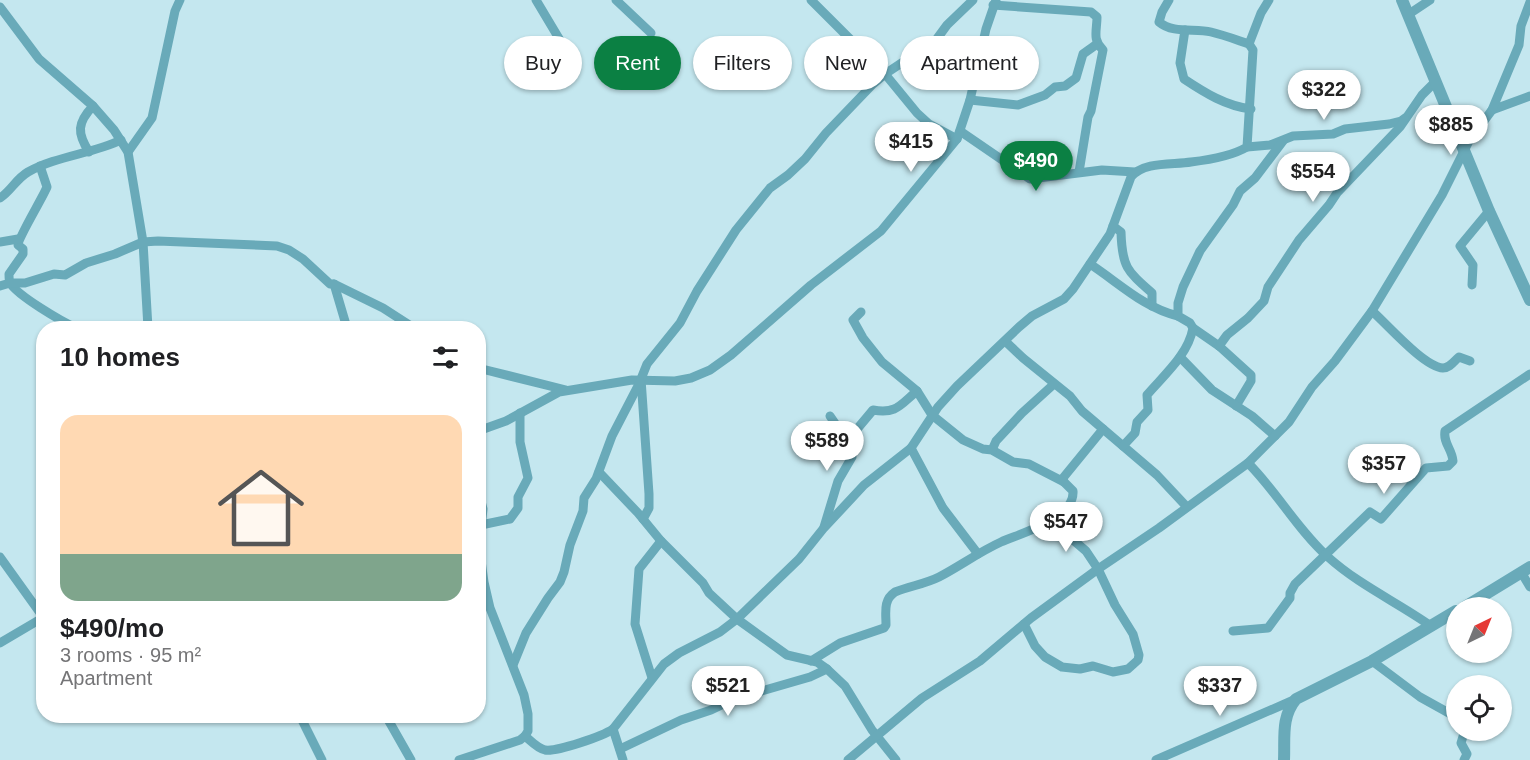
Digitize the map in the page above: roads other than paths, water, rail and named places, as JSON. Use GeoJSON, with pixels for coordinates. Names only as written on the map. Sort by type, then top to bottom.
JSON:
{"type":"FeatureCollection","features":[{"type":"Feature","properties":{"kind":"street"},"geometry":{"type":"LineString","coordinates":[[128,152],[152,118],[180,0]]}},
{"type":"Feature","properties":{"kind":"street"},"geometry":{"type":"LineString","coordinates":[[536,0],[557,36]]}},
{"type":"Feature","properties":{"kind":"street"},"geometry":{"type":"LineString","coordinates":[[616,0],[651,33]]}},
{"type":"Feature","properties":{"kind":"street"},"geometry":{"type":"LineString","coordinates":[[811,0],[847,36]]}},
{"type":"Feature","properties":{"kind":"street"},"geometry":{"type":"LineString","coordinates":[[888,72],[936,40],[947,25],[973,0]]}},
{"type":"Feature","properties":{"kind":"street"},"geometry":{"type":"LineString","coordinates":[[1169,0],[1159,22],[1162,25],[1185,30],[1209,31],[1249,44],[1253,50],[1247,147]]}},
{"type":"Feature","properties":{"kind":"street"},"geometry":{"type":"LineString","coordinates":[[1249,44],[1269,0]]}},
{"type":"Feature","properties":{"kind":"street"},"geometry":{"type":"LineString","coordinates":[[1402,0],[1489,211],[1530,300]]}},
{"type":"Feature","properties":{"kind":"street"},"geometry":{"type":"LineString","coordinates":[[1408,14],[1430,0]]}},
{"type":"Feature","properties":{"kind":"street"},"geometry":{"type":"LineString","coordinates":[[848,760],[922,698],[980,661],[1024,624],[1098,569],[1248,463],[1288,422],[1312,387],[1335,361],[1372,311],[1491,110],[1519,45],[1521,26],[1530,2]]}},
{"type":"Feature","properties":{"kind":"street"},"geometry":{"type":"LineString","coordinates":[[486,428],[520,413],[549,396],[570,390],[617,382],[691,378],[710,370],[811,285],[881,231],[959,135],[994,3],[1091,12],[1097,17],[1095,34],[1097,44],[1103,50],[1079,172]]}},
{"type":"Feature","properties":{"kind":"street"},"geometry":{"type":"LineString","coordinates":[[0,7],[39,60],[93,106],[128,152],[143,242],[148,321]]}},
{"type":"Feature","properties":{"kind":"street"},"geometry":{"type":"LineString","coordinates":[[1185,30],[1180,63],[1184,80],[1208,95],[1239,108],[1251,109]]}},
{"type":"Feature","properties":{"kind":"street"},"geometry":{"type":"LineString","coordinates":[[970,100],[1018,105],[1045,94],[1055,87],[1065,86],[1076,78],[1083,54],[1097,44]]}},
{"type":"Feature","properties":{"kind":"street"},"geometry":{"type":"LineString","coordinates":[[888,77],[929,124],[959,135],[1030,179],[1102,170],[1135,172],[1156,166],[1205,159],[1247,147],[1270,145],[1293,136],[1333,134],[1366,125],[1401,122],[1410,115]]}},
{"type":"Feature","properties":{"kind":"street"},"geometry":{"type":"LineString","coordinates":[[1219,346],[1227,335],[1264,301],[1268,287],[1299,240],[1337,194],[1410,115],[1422,95],[1435,82]]}},
{"type":"Feature","properties":{"kind":"street"},"geometry":{"type":"LineString","coordinates":[[513,665],[525,633],[560,582],[570,545],[583,511],[584,498],[651,359],[680,323],[697,291],[736,230],[770,188],[788,175],[869,90]]}},
{"type":"Feature","properties":{"kind":"street"},"geometry":{"type":"LineString","coordinates":[[1491,110],[1530,96]]}},
{"type":"Feature","properties":{"kind":"street"},"geometry":{"type":"LineString","coordinates":[[89,152],[80,137],[82,120],[93,106]]}},
{"type":"Feature","properties":{"kind":"street"},"geometry":{"type":"LineString","coordinates":[[0,198],[20,177],[40,166],[69,155],[100,150],[121,140]]}},
{"type":"Feature","properties":{"kind":"street"},"geometry":{"type":"LineString","coordinates":[[1178,316],[1178,303],[1183,287],[1200,251],[1233,206],[1240,191],[1255,178],[1282,141]]}},
{"type":"Feature","properties":{"kind":"street"},"geometry":{"type":"LineString","coordinates":[[40,166],[47,187],[27,228],[18,239],[18,245],[23,249],[9,274],[10,283],[60,321]]}},
{"type":"Feature","properties":{"kind":"street"},"geometry":{"type":"LineString","coordinates":[[525,736],[537,747],[546,750],[605,735],[613,729],[664,664],[679,653],[720,632],[736,619],[799,559],[864,485],[911,448],[932,415],[949,394],[1032,316],[1064,299],[1073,289],[1113,226],[1131,177],[1135,172]]}},
{"type":"Feature","properties":{"kind":"street"},"geometry":{"type":"LineString","coordinates":[[1472,285],[1473,265],[1460,246],[1489,211]]}},
{"type":"Feature","properties":{"kind":"street"},"geometry":{"type":"LineString","coordinates":[[1113,226],[1121,232],[1122,250],[1129,273],[1152,293],[1152,306]]}},
{"type":"Feature","properties":{"kind":"street"},"geometry":{"type":"LineString","coordinates":[[0,242],[18,239]]}},
{"type":"Feature","properties":{"kind":"street"},"geometry":{"type":"LineString","coordinates":[[0,286],[10,283],[25,284],[54,274],[65,275],[86,263],[143,242],[277,246],[289,250],[330,284],[383,308],[403,321]]}},
{"type":"Feature","properties":{"kind":"street"},"geometry":{"type":"LineString","coordinates":[[1090,264],[1136,297],[1190,323],[1193,328],[1219,346],[1251,375],[1251,381],[1236,406]]}},
{"type":"Feature","properties":{"kind":"street"},"geometry":{"type":"LineString","coordinates":[[334,284],[345,321]]}},
{"type":"Feature","properties":{"kind":"street"},"geometry":{"type":"LineString","coordinates":[[1372,311],[1422,359],[1444,368],[1450,366],[1459,357],[1470,361]]}},
{"type":"Feature","properties":{"kind":"street"},"geometry":{"type":"LineString","coordinates":[[811,661],[840,643],[884,628],[887,601],[890,595],[939,577],[978,554],[1051,521],[1061,514],[1074,497],[1073,491],[1064,482],[1029,464],[1013,462],[992,450],[983,449],[963,440],[932,415],[917,391],[882,362],[863,338],[853,320],[861,312]]}},
{"type":"Feature","properties":{"kind":"street"},"geometry":{"type":"LineString","coordinates":[[1123,446],[1135,432],[1137,422],[1148,410],[1147,395],[1180,357],[1191,340],[1193,328]]}},
{"type":"Feature","properties":{"kind":"street"},"geometry":{"type":"LineString","coordinates":[[1005,341],[1157,475],[1187,507]]}},
{"type":"Feature","properties":{"kind":"street"},"geometry":{"type":"LineString","coordinates":[[1180,357],[1212,390],[1252,416],[1275,436]]}},
{"type":"Feature","properties":{"kind":"street"},"geometry":{"type":"LineString","coordinates":[[486,370],[570,390]]}},
{"type":"Feature","properties":{"kind":"street"},"geometry":{"type":"LineString","coordinates":[[1233,631],[1268,628],[1290,598],[1295,584],[1370,512],[1382,519],[1426,468],[1448,466],[1453,461],[1452,453],[1444,439],[1445,431],[1530,374]]}},
{"type":"Feature","properties":{"kind":"street"},"geometry":{"type":"LineString","coordinates":[[641,380],[650,494],[649,508],[643,519]]}},
{"type":"Feature","properties":{"kind":"street"},"geometry":{"type":"LineString","coordinates":[[992,450],[996,441],[1022,413],[1054,384]]}},
{"type":"Feature","properties":{"kind":"street"},"geometry":{"type":"LineString","coordinates":[[847,441],[873,410],[893,411],[917,391]]}},
{"type":"Feature","properties":{"kind":"street"},"geometry":{"type":"LineString","coordinates":[[486,524],[510,519],[519,508],[518,497],[528,478],[520,442],[520,413]]}},
{"type":"Feature","properties":{"kind":"street"},"geometry":{"type":"LineString","coordinates":[[823,529],[838,481],[852,457],[847,441],[830,416]]}},
{"type":"Feature","properties":{"kind":"street"},"geometry":{"type":"LineString","coordinates":[[1064,482],[1063,478],[1103,429]]}},
{"type":"Feature","properties":{"kind":"street"},"geometry":{"type":"LineString","coordinates":[[911,448],[943,508],[978,554]]}},
{"type":"Feature","properties":{"kind":"street"},"geometry":{"type":"LineString","coordinates":[[1248,463],[1298,526],[1326,555],[1353,578],[1402,606],[1431,626]]}},
{"type":"Feature","properties":{"kind":"street"},"geometry":{"type":"LineString","coordinates":[[598,472],[703,583],[709,593],[736,619],[787,655],[811,661],[827,669],[845,687],[876,735],[896,760]]}},
{"type":"Feature","properties":{"kind":"street"},"geometry":{"type":"LineString","coordinates":[[1024,624],[1035,646],[1045,657],[1062,667],[1080,669],[1092,666],[1113,672],[1122,671],[1134,665],[1139,655],[1133,634],[1115,605],[1098,569],[1086,551],[1051,521]]}},
{"type":"Feature","properties":{"kind":"street"},"geometry":{"type":"LineString","coordinates":[[652,678],[635,624],[639,569],[661,541]]}},
{"type":"Feature","properties":{"kind":"street"},"geometry":{"type":"LineString","coordinates":[[0,557],[36,607]]}},
{"type":"Feature","properties":{"kind":"street"},"geometry":{"type":"LineString","coordinates":[[1481,597],[1526,569],[1530,587]]}},
{"type":"Feature","properties":{"kind":"street"},"geometry":{"type":"LineString","coordinates":[[459,760],[514,742],[525,736],[530,724],[513,665],[490,608],[486,591]]}},
{"type":"Feature","properties":{"kind":"street"},"geometry":{"type":"LineString","coordinates":[[1156,760],[1296,699],[1372,662],[1446,617]]}},
{"type":"Feature","properties":{"kind":"street"},"geometry":{"type":"LineString","coordinates":[[0,643],[36,621]]}},
{"type":"Feature","properties":{"kind":"street"},"geometry":{"type":"LineString","coordinates":[[1372,662],[1420,697],[1446,711]]}},
{"type":"Feature","properties":{"kind":"street"},"geometry":{"type":"LineString","coordinates":[[620,749],[681,720],[734,699],[810,677],[827,669]]}},
{"type":"Feature","properties":{"kind":"street"},"geometry":{"type":"LineString","coordinates":[[1284,760],[1287,709],[1296,699]]}},
{"type":"Feature","properties":{"kind":"street"},"geometry":{"type":"LineString","coordinates":[[304,723],[322,760]]}},
{"type":"Feature","properties":{"kind":"street"},"geometry":{"type":"LineString","coordinates":[[390,723],[411,760]]}},
{"type":"Feature","properties":{"kind":"street"},"geometry":{"type":"LineString","coordinates":[[613,729],[623,760]]}},
{"type":"Feature","properties":{"kind":"street"},"geometry":{"type":"LineString","coordinates":[[1462,741],[1467,754],[1464,760]]}}]}
